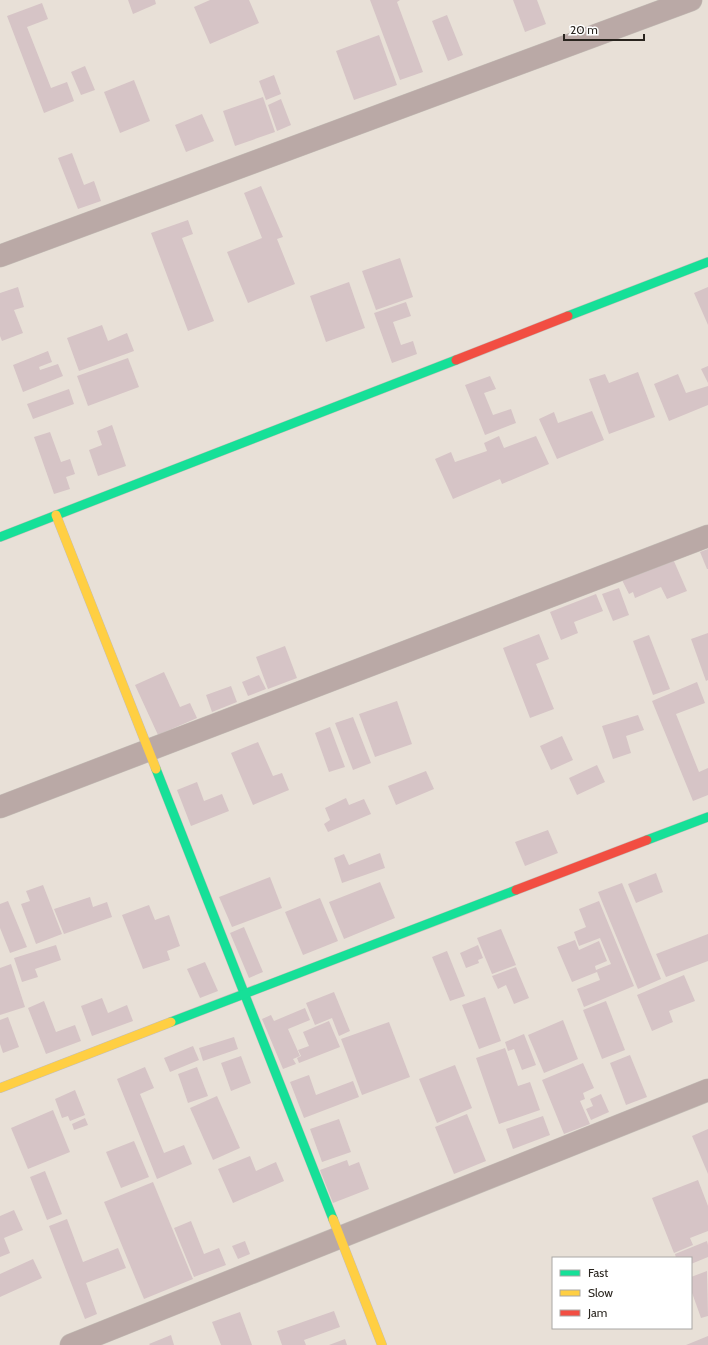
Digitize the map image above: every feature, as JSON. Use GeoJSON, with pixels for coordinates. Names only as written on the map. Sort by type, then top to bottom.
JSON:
{"type":"FeatureCollection","features":[{"type":"Feature","properties":{"kind":"street"},"geometry":{"type":"LineString","coordinates":[[0,256],[691,0]]}},
{"type":"Feature","properties":{"kind":"street"},"geometry":{"type":"LineString","coordinates":[[0,537],[708,262]]}},
{"type":"Feature","properties":{"kind":"street"},"geometry":{"type":"LineString","coordinates":[[56,515],[382,1345]]}},
{"type":"Feature","properties":{"kind":"street"},"geometry":{"type":"LineString","coordinates":[[0,807],[708,536]]}},
{"type":"Feature","properties":{"kind":"street"},"geometry":{"type":"LineString","coordinates":[[0,1088],[708,817]]}},
{"type":"Feature","properties":{"kind":"street"},"geometry":{"type":"LineString","coordinates":[[71,1345],[708,1090]]}},
{"type":"Feature","properties":{"kind":"building"},"geometry":{"type":"Polygon","coordinates":[[[128,0],[155,0],[156,4],[133,14],[128,0]]]}},
{"type":"Feature","properties":{"kind":"building"},"geometry":{"type":"Polygon","coordinates":[[[210,0],[249,0],[259,23],[210,44],[194,7],[210,0]]]}},
{"type":"Feature","properties":{"kind":"building"},"geometry":{"type":"Polygon","coordinates":[[[370,0],[400,0],[397,2],[423,72],[400,80],[370,0]]]}},
{"type":"Feature","properties":{"kind":"building"},"geometry":{"type":"Polygon","coordinates":[[[513,0],[537,0],[546,24],[525,32],[513,0]]]}},
{"type":"Feature","properties":{"kind":"building"},"geometry":{"type":"Polygon","coordinates":[[[42,3],[48,19],[27,27],[51,88],[67,82],[74,101],[44,113],[7,16],[42,3]]]}},
{"type":"Feature","properties":{"kind":"building"},"geometry":{"type":"Polygon","coordinates":[[[447,15],[463,55],[448,61],[432,21],[447,15]]]}},
{"type":"Feature","properties":{"kind":"building"},"geometry":{"type":"Polygon","coordinates":[[[379,35],[397,85],[354,100],[336,51],[379,35]]]}},
{"type":"Feature","properties":{"kind":"building"},"geometry":{"type":"Polygon","coordinates":[[[85,66],[95,90],[81,95],[71,72],[85,66]]]}},
{"type":"Feature","properties":{"kind":"building"},"geometry":{"type":"Polygon","coordinates":[[[274,75],[281,94],[266,100],[259,81],[274,75]]]}},
{"type":"Feature","properties":{"kind":"building"},"geometry":{"type":"Polygon","coordinates":[[[134,80],[150,121],[120,133],[104,92],[134,80]]]}},
{"type":"Feature","properties":{"kind":"building"},"geometry":{"type":"Polygon","coordinates":[[[263,97],[275,132],[235,146],[223,111],[263,97]]]}},
{"type":"Feature","properties":{"kind":"building"},"geometry":{"type":"Polygon","coordinates":[[[281,99],[291,125],[277,131],[268,105],[281,99]]]}},
{"type":"Feature","properties":{"kind":"building"},"geometry":{"type":"Polygon","coordinates":[[[202,114],[214,141],[186,152],[175,125],[202,114]]]}},
{"type":"Feature","properties":{"kind":"building"},"geometry":{"type":"Polygon","coordinates":[[[72,153],[84,185],[94,181],[101,201],[78,209],[58,158],[72,153]]]}},
{"type":"Feature","properties":{"kind":"building"},"geometry":{"type":"Polygon","coordinates":[[[261,186],[283,237],[277,239],[295,284],[248,303],[227,252],[262,238],[244,193],[261,186]]]}},
{"type":"Feature","properties":{"kind":"building"},"geometry":{"type":"Polygon","coordinates":[[[188,220],[193,234],[182,238],[214,321],[188,331],[151,233],[188,220]]]}},
{"type":"Feature","properties":{"kind":"building"},"geometry":{"type":"Polygon","coordinates":[[[400,258],[413,297],[376,310],[362,271],[400,258]]]}},
{"type":"Feature","properties":{"kind":"building"},"geometry":{"type":"Polygon","coordinates":[[[349,282],[365,328],[326,342],[310,296],[349,282]]]}},
{"type":"Feature","properties":{"kind":"building"},"geometry":{"type":"Polygon","coordinates":[[[18,287],[24,307],[14,310],[23,333],[2,341],[0,336],[0,293],[18,287]]]}},
{"type":"Feature","properties":{"kind":"building"},"geometry":{"type":"Polygon","coordinates":[[[708,287],[708,325],[694,293],[708,287]]]}},
{"type":"Feature","properties":{"kind":"building"},"geometry":{"type":"Polygon","coordinates":[[[406,302],[411,316],[393,322],[401,345],[413,341],[417,354],[392,363],[374,313],[406,302]]]}},
{"type":"Feature","properties":{"kind":"building"},"geometry":{"type":"Polygon","coordinates":[[[102,325],[108,341],[127,333],[134,351],[79,371],[67,338],[102,325]]]}},
{"type":"Feature","properties":{"kind":"building"},"geometry":{"type":"Polygon","coordinates":[[[48,351],[52,362],[39,367],[40,370],[58,364],[63,376],[23,392],[13,365],[48,351]]]}},
{"type":"Feature","properties":{"kind":"building"},"geometry":{"type":"Polygon","coordinates":[[[128,358],[139,387],[88,406],[77,376],[128,358]]]}},
{"type":"Feature","properties":{"kind":"building"},"geometry":{"type":"Polygon","coordinates":[[[708,366],[708,383],[701,369],[708,366]]]}},
{"type":"Feature","properties":{"kind":"building"},"geometry":{"type":"Polygon","coordinates":[[[638,372],[655,417],[609,434],[589,379],[605,374],[609,383],[638,372]]]}},
{"type":"Feature","properties":{"kind":"building"},"geometry":{"type":"Polygon","coordinates":[[[678,374],[686,393],[708,386],[708,405],[669,421],[654,384],[678,374]]]}},
{"type":"Feature","properties":{"kind":"building"},"geometry":{"type":"Polygon","coordinates":[[[490,376],[496,389],[484,393],[493,415],[511,409],[516,423],[485,435],[465,385],[490,376]]]}},
{"type":"Feature","properties":{"kind":"building"},"geometry":{"type":"Polygon","coordinates":[[[69,389],[74,404],[33,419],[27,404],[69,389]]]}},
{"type":"Feature","properties":{"kind":"building"},"geometry":{"type":"Polygon","coordinates":[[[592,411],[604,440],[557,459],[539,419],[554,412],[558,423],[592,411]]]}},
{"type":"Feature","properties":{"kind":"building"},"geometry":{"type":"Polygon","coordinates":[[[112,425],[126,466],[98,476],[89,450],[102,445],[97,431],[112,425]]]}},
{"type":"Feature","properties":{"kind":"building"},"geometry":{"type":"Polygon","coordinates":[[[50,432],[61,462],[70,459],[75,474],[66,477],[70,489],[54,494],[34,437],[50,432]]]}},
{"type":"Feature","properties":{"kind":"building"},"geometry":{"type":"Polygon","coordinates":[[[499,436],[504,448],[536,436],[549,464],[502,484],[500,479],[453,499],[435,459],[451,452],[455,462],[487,451],[484,443],[499,436]]]}},
{"type":"Feature","properties":{"kind":"building"},"geometry":{"type":"Polygon","coordinates":[[[708,549],[708,569],[707,569],[700,552],[708,549]]]}},
{"type":"Feature","properties":{"kind":"building"},"geometry":{"type":"Polygon","coordinates":[[[673,559],[687,591],[667,599],[661,587],[635,598],[633,592],[629,594],[622,580],[673,559]]]}},
{"type":"Feature","properties":{"kind":"building"},"geometry":{"type":"Polygon","coordinates":[[[619,588],[629,615],[613,621],[602,594],[619,588]]]}},
{"type":"Feature","properties":{"kind":"building"},"geometry":{"type":"Polygon","coordinates":[[[596,594],[603,611],[574,622],[578,633],[561,640],[550,612],[596,594]]]}},
{"type":"Feature","properties":{"kind":"building"},"geometry":{"type":"Polygon","coordinates":[[[708,633],[708,680],[706,681],[691,639],[708,633]]]}},
{"type":"Feature","properties":{"kind":"building"},"geometry":{"type":"Polygon","coordinates":[[[539,634],[549,659],[536,664],[554,709],[530,718],[503,648],[539,634]]]}},
{"type":"Feature","properties":{"kind":"building"},"geometry":{"type":"Polygon","coordinates":[[[649,635],[670,689],[653,695],[633,641],[649,635]]]}},
{"type":"Feature","properties":{"kind":"building"},"geometry":{"type":"Polygon","coordinates":[[[285,646],[297,678],[268,689],[256,657],[285,646]]]}},
{"type":"Feature","properties":{"kind":"building"},"geometry":{"type":"Polygon","coordinates":[[[164,672],[180,707],[190,703],[197,718],[158,735],[135,685],[164,672]]]}},
{"type":"Feature","properties":{"kind":"building"},"geometry":{"type":"Polygon","coordinates":[[[259,675],[266,689],[248,696],[242,682],[259,675]]]}},
{"type":"Feature","properties":{"kind":"building"},"geometry":{"type":"Polygon","coordinates":[[[697,682],[705,703],[676,714],[699,772],[708,768],[708,795],[693,801],[652,701],[697,682]]]}},
{"type":"Feature","properties":{"kind":"building"},"geometry":{"type":"Polygon","coordinates":[[[231,686],[237,702],[212,712],[206,695],[231,686]]]}},
{"type":"Feature","properties":{"kind":"building"},"geometry":{"type":"Polygon","coordinates":[[[397,701],[412,744],[375,757],[359,714],[397,701]]]}},
{"type":"Feature","properties":{"kind":"building"},"geometry":{"type":"Polygon","coordinates":[[[638,715],[644,730],[626,736],[631,753],[613,759],[602,726],[638,715]]]}},
{"type":"Feature","properties":{"kind":"building"},"geometry":{"type":"Polygon","coordinates":[[[353,717],[371,763],[353,770],[335,723],[353,717]]]}},
{"type":"Feature","properties":{"kind":"building"},"geometry":{"type":"Polygon","coordinates":[[[330,727],[345,767],[329,772],[315,733],[330,727]]]}},
{"type":"Feature","properties":{"kind":"building"},"geometry":{"type":"Polygon","coordinates":[[[562,736],[573,760],[551,770],[540,746],[562,736]]]}},
{"type":"Feature","properties":{"kind":"building"},"geometry":{"type":"Polygon","coordinates":[[[258,742],[273,776],[282,773],[289,790],[253,805],[231,753],[258,742]]]}},
{"type":"Feature","properties":{"kind":"building"},"geometry":{"type":"Polygon","coordinates":[[[597,765],[605,782],[577,795],[569,778],[597,765]]]}},
{"type":"Feature","properties":{"kind":"building"},"geometry":{"type":"Polygon","coordinates":[[[426,771],[434,789],[396,805],[388,786],[426,771]]]}},
{"type":"Feature","properties":{"kind":"building"},"geometry":{"type":"Polygon","coordinates":[[[197,782],[204,801],[222,794],[229,811],[191,826],[177,790],[197,782]]]}},
{"type":"Feature","properties":{"kind":"building"},"geometry":{"type":"Polygon","coordinates":[[[346,798],[349,805],[364,799],[371,814],[328,832],[324,824],[330,820],[325,808],[346,798]]]}},
{"type":"Feature","properties":{"kind":"building"},"geometry":{"type":"Polygon","coordinates":[[[548,830],[558,853],[525,866],[515,842],[548,830]]]}},
{"type":"Feature","properties":{"kind":"building"},"geometry":{"type":"Polygon","coordinates":[[[380,853],[385,868],[342,883],[334,858],[344,854],[349,865],[380,853]]]}},
{"type":"Feature","properties":{"kind":"building"},"geometry":{"type":"Polygon","coordinates":[[[656,873],[663,892],[636,903],[628,884],[656,873]]]}},
{"type":"Feature","properties":{"kind":"building"},"geometry":{"type":"Polygon","coordinates":[[[270,877],[282,908],[232,927],[219,897],[270,877]]]}},
{"type":"Feature","properties":{"kind":"building"},"geometry":{"type":"Polygon","coordinates":[[[380,882],[395,918],[344,939],[329,902],[380,882]]]}},
{"type":"Feature","properties":{"kind":"building"},"geometry":{"type":"Polygon","coordinates":[[[622,883],[661,979],[638,989],[598,892],[622,883]]]}},
{"type":"Feature","properties":{"kind":"building"},"geometry":{"type":"Polygon","coordinates":[[[43,885],[62,934],[36,944],[21,904],[30,901],[26,891],[43,885]]]}},
{"type":"Feature","properties":{"kind":"building"},"geometry":{"type":"Polygon","coordinates":[[[90,897],[93,907],[107,902],[112,917],[64,934],[54,909],[90,897]]]}},
{"type":"Feature","properties":{"kind":"building"},"geometry":{"type":"Polygon","coordinates":[[[320,898],[338,941],[303,955],[285,912],[320,898]]]}},
{"type":"Feature","properties":{"kind":"building"},"geometry":{"type":"Polygon","coordinates":[[[8,901],[27,947],[10,953],[0,928],[0,904],[8,901]]]}},
{"type":"Feature","properties":{"kind":"building"},"geometry":{"type":"Polygon","coordinates":[[[599,901],[634,986],[584,1007],[577,989],[600,980],[597,972],[572,982],[557,947],[575,940],[579,950],[599,941],[607,961],[595,966],[596,970],[611,964],[600,938],[579,946],[574,932],[586,927],[579,909],[599,901]]]}},
{"type":"Feature","properties":{"kind":"building"},"geometry":{"type":"Polygon","coordinates":[[[149,905],[155,920],[169,915],[180,946],[167,951],[170,960],[143,969],[122,915],[149,905]]]}},
{"type":"Feature","properties":{"kind":"building"},"geometry":{"type":"Polygon","coordinates":[[[244,927],[263,972],[249,978],[230,933],[244,927]]]}},
{"type":"Feature","properties":{"kind":"building"},"geometry":{"type":"Polygon","coordinates":[[[501,929],[516,965],[492,974],[477,938],[501,929]]]}},
{"type":"Feature","properties":{"kind":"building"},"geometry":{"type":"Polygon","coordinates":[[[708,934],[708,961],[666,977],[656,954],[708,934]]]}},
{"type":"Feature","properties":{"kind":"building"},"geometry":{"type":"Polygon","coordinates":[[[56,945],[61,960],[35,969],[38,977],[22,982],[14,958],[56,945]]]}},
{"type":"Feature","properties":{"kind":"building"},"geometry":{"type":"Polygon","coordinates":[[[478,945],[483,958],[478,960],[479,963],[466,968],[460,953],[478,945]]]}},
{"type":"Feature","properties":{"kind":"building"},"geometry":{"type":"Polygon","coordinates":[[[447,951],[465,996],[450,1001],[432,957],[447,951]]]}},
{"type":"Feature","properties":{"kind":"building"},"geometry":{"type":"Polygon","coordinates":[[[205,962],[218,991],[200,998],[187,969],[205,962]]]}},
{"type":"Feature","properties":{"kind":"building"},"geometry":{"type":"Polygon","coordinates":[[[11,964],[25,1007],[0,1015],[0,968],[11,964]]]}},
{"type":"Feature","properties":{"kind":"building"},"geometry":{"type":"Polygon","coordinates":[[[516,967],[529,998],[514,1004],[506,985],[498,989],[492,976],[516,967]]]}},
{"type":"Feature","properties":{"kind":"building"},"geometry":{"type":"Polygon","coordinates":[[[684,975],[695,1001],[669,1011],[673,1022],[652,1031],[637,995],[684,975]]]}},
{"type":"Feature","properties":{"kind":"building"},"geometry":{"type":"Polygon","coordinates":[[[334,992],[350,1031],[339,1036],[332,1018],[315,1025],[306,1003],[334,992]]]}},
{"type":"Feature","properties":{"kind":"building"},"geometry":{"type":"Polygon","coordinates":[[[485,997],[501,1041],[479,1049],[462,1005],[485,997]]]}},
{"type":"Feature","properties":{"kind":"building"},"geometry":{"type":"Polygon","coordinates":[[[102,998],[108,1013],[127,1005],[133,1021],[92,1036],[81,1006],[102,998]]]}},
{"type":"Feature","properties":{"kind":"building"},"geometry":{"type":"Polygon","coordinates":[[[44,1001],[56,1032],[75,1025],[81,1041],[46,1054],[28,1008],[44,1001]]]}},
{"type":"Feature","properties":{"kind":"building"},"geometry":{"type":"Polygon","coordinates":[[[606,1001],[625,1050],[602,1059],[583,1010],[606,1001]]]}},
{"type":"Feature","properties":{"kind":"building"},"geometry":{"type":"Polygon","coordinates":[[[305,1008],[310,1020],[288,1029],[300,1056],[293,1059],[296,1064],[283,1069],[262,1019],[271,1015],[274,1021],[305,1008]]]}},
{"type":"Feature","properties":{"kind":"building"},"geometry":{"type":"Polygon","coordinates":[[[8,1017],[19,1047],[3,1053],[0,1044],[0,1020],[8,1017]]]}},
{"type":"Feature","properties":{"kind":"building"},"geometry":{"type":"Polygon","coordinates":[[[563,1020],[578,1059],[544,1073],[528,1035],[563,1020]]]}},
{"type":"Feature","properties":{"kind":"building"},"geometry":{"type":"Polygon","coordinates":[[[329,1021],[340,1047],[299,1063],[297,1058],[301,1056],[298,1050],[309,1046],[303,1032],[329,1021]]]}},
{"type":"Feature","properties":{"kind":"building"},"geometry":{"type":"Polygon","coordinates":[[[389,1022],[410,1077],[362,1095],[341,1039],[389,1022]]]}},
{"type":"Feature","properties":{"kind":"building"},"geometry":{"type":"Polygon","coordinates":[[[524,1034],[536,1065],[522,1070],[514,1049],[508,1051],[505,1042],[524,1034]]]}},
{"type":"Feature","properties":{"kind":"building"},"geometry":{"type":"Polygon","coordinates":[[[234,1037],[238,1049],[203,1061],[199,1048],[234,1037]]]}},
{"type":"Feature","properties":{"kind":"building"},"geometry":{"type":"Polygon","coordinates":[[[193,1046],[199,1060],[170,1072],[164,1058],[193,1046]]]}},
{"type":"Feature","properties":{"kind":"building"},"geometry":{"type":"Polygon","coordinates":[[[505,1048],[518,1086],[530,1082],[540,1110],[499,1124],[476,1058],[505,1048]]]}},
{"type":"Feature","properties":{"kind":"building"},"geometry":{"type":"Polygon","coordinates":[[[630,1055],[647,1097],[626,1105],[610,1063],[630,1055]]]}},
{"type":"Feature","properties":{"kind":"building"},"geometry":{"type":"Polygon","coordinates":[[[241,1056],[251,1083],[231,1091],[221,1063],[241,1056]]]}},
{"type":"Feature","properties":{"kind":"building"},"geometry":{"type":"Polygon","coordinates":[[[583,1063],[594,1088],[583,1093],[585,1099],[580,1101],[590,1124],[564,1134],[542,1080],[583,1063]]]}},
{"type":"Feature","properties":{"kind":"building"},"geometry":{"type":"Polygon","coordinates":[[[455,1065],[472,1108],[437,1123],[419,1079],[455,1065]]]}},
{"type":"Feature","properties":{"kind":"building"},"geometry":{"type":"Polygon","coordinates":[[[145,1067],[154,1088],[140,1094],[164,1153],[184,1145],[192,1164],[157,1179],[117,1079],[145,1067]]]}},
{"type":"Feature","properties":{"kind":"building"},"geometry":{"type":"Polygon","coordinates":[[[197,1067],[208,1096],[188,1103],[178,1074],[197,1067]]]}},
{"type":"Feature","properties":{"kind":"building"},"geometry":{"type":"Polygon","coordinates":[[[309,1075],[316,1095],[353,1081],[359,1097],[304,1118],[290,1082],[309,1075]]]}},
{"type":"Feature","properties":{"kind":"building"},"geometry":{"type":"Polygon","coordinates":[[[75,1090],[85,1115],[70,1121],[68,1116],[62,1118],[55,1099],[75,1090]]]}},
{"type":"Feature","properties":{"kind":"building"},"geometry":{"type":"Polygon","coordinates":[[[601,1094],[609,1112],[591,1120],[586,1109],[593,1106],[590,1099],[601,1094]]]}},
{"type":"Feature","properties":{"kind":"building"},"geometry":{"type":"Polygon","coordinates":[[[217,1096],[240,1148],[213,1160],[190,1108],[217,1096]]]}},
{"type":"Feature","properties":{"kind":"building"},"geometry":{"type":"Polygon","coordinates":[[[53,1110],[70,1152],[28,1169],[11,1128],[53,1110]]]}},
{"type":"Feature","properties":{"kind":"building"},"geometry":{"type":"Polygon","coordinates":[[[467,1114],[486,1161],[454,1174],[435,1127],[467,1114]]]}},
{"type":"Feature","properties":{"kind":"building"},"geometry":{"type":"Polygon","coordinates":[[[543,1116],[550,1135],[513,1149],[506,1129],[543,1116]]]}},
{"type":"Feature","properties":{"kind":"building"},"geometry":{"type":"Polygon","coordinates":[[[85,1118],[88,1125],[74,1130],[72,1124],[85,1118]]]}},
{"type":"Feature","properties":{"kind":"building"},"geometry":{"type":"Polygon","coordinates":[[[339,1119],[351,1152],[322,1162],[310,1129],[339,1119]]]}},
{"type":"Feature","properties":{"kind":"building"},"geometry":{"type":"Polygon","coordinates":[[[708,1129],[708,1174],[692,1136],[708,1129]]]}},
{"type":"Feature","properties":{"kind":"building"},"geometry":{"type":"Polygon","coordinates":[[[134,1141],[149,1177],[121,1188],[106,1152],[134,1141]]]}},
{"type":"Feature","properties":{"kind":"building"},"geometry":{"type":"Polygon","coordinates":[[[250,1156],[256,1171],[276,1162],[284,1181],[233,1203],[218,1169],[250,1156]]]}},
{"type":"Feature","properties":{"kind":"building"},"geometry":{"type":"Polygon","coordinates":[[[347,1160],[349,1166],[359,1162],[369,1189],[333,1203],[320,1170],[347,1160]]]}},
{"type":"Feature","properties":{"kind":"building"},"geometry":{"type":"Polygon","coordinates":[[[45,1171],[62,1214],[47,1220],[30,1177],[45,1171]]]}},
{"type":"Feature","properties":{"kind":"building"},"geometry":{"type":"Polygon","coordinates":[[[698,1180],[708,1206],[708,1231],[690,1238],[693,1245],[674,1253],[652,1198],[698,1180]]]}},
{"type":"Feature","properties":{"kind":"building"},"geometry":{"type":"Polygon","coordinates":[[[153,1182],[193,1279],[144,1299],[104,1202],[153,1182]]]}},
{"type":"Feature","properties":{"kind":"building"},"geometry":{"type":"Polygon","coordinates":[[[14,1210],[23,1230],[4,1238],[10,1253],[0,1257],[0,1216],[14,1210]]]}},
{"type":"Feature","properties":{"kind":"building"},"geometry":{"type":"Polygon","coordinates":[[[67,1219],[83,1262],[118,1248],[126,1268],[86,1283],[97,1314],[85,1319],[49,1226],[67,1219]]]}},
{"type":"Feature","properties":{"kind":"building"},"geometry":{"type":"Polygon","coordinates":[[[191,1221],[204,1254],[219,1248],[226,1265],[194,1277],[174,1228],[191,1221]]]}},
{"type":"Feature","properties":{"kind":"building"},"geometry":{"type":"Polygon","coordinates":[[[245,1241],[250,1254],[238,1259],[232,1246],[245,1241]]]}},
{"type":"Feature","properties":{"kind":"building"},"geometry":{"type":"Polygon","coordinates":[[[707,1241],[708,1257],[692,1264],[692,1257],[676,1257],[675,1254],[707,1241]]]}},
{"type":"Feature","properties":{"kind":"building"},"geometry":{"type":"Polygon","coordinates":[[[33,1259],[42,1278],[0,1297],[0,1274],[33,1259]]]}},
{"type":"Feature","properties":{"kind":"building"},"geometry":{"type":"Polygon","coordinates":[[[707,1271],[708,1316],[701,1318],[692,1293],[692,1277],[707,1271]]]}},
{"type":"Feature","properties":{"kind":"building"},"geometry":{"type":"Polygon","coordinates":[[[334,1311],[340,1327],[304,1340],[306,1345],[282,1345],[277,1331],[334,1311]]]}},
{"type":"Feature","properties":{"kind":"building"},"geometry":{"type":"Polygon","coordinates":[[[240,1312],[252,1345],[221,1345],[212,1322],[240,1312]]]}},
{"type":"Feature","properties":{"kind":"building"},"geometry":{"type":"Polygon","coordinates":[[[171,1335],[174,1345],[149,1344],[171,1335]]]}},
{"type":"Feature","properties":{"kind":"building"},"geometry":{"type":"Polygon","coordinates":[[[708,1336],[708,1345],[686,1345],[708,1336]]]}},
{"type":"Feature","properties":{"kind":"building"},"geometry":{"type":"Polygon","coordinates":[[[345,1339],[347,1345],[329,1345],[345,1339]]]}},
{"type":"Feature","properties":{"kind":"traffic: fast"},"geometry":{"type":"LineString","coordinates":[[568,316],[708,262]]}},
{"type":"Feature","properties":{"kind":"traffic: fast"},"geometry":{"type":"LineString","coordinates":[[0,537],[456,360]]}},
{"type":"Feature","properties":{"kind":"traffic: fast"},"geometry":{"type":"LineString","coordinates":[[156,769],[333,1219]]}},
{"type":"Feature","properties":{"kind":"traffic: fast"},"geometry":{"type":"LineString","coordinates":[[647,840],[708,817]]}},
{"type":"Feature","properties":{"kind":"traffic: fast"},"geometry":{"type":"LineString","coordinates":[[171,1022],[516,890]]}},
{"type":"Feature","properties":{"kind":"traffic: slow"},"geometry":{"type":"LineString","coordinates":[[56,515],[156,769]]}},
{"type":"Feature","properties":{"kind":"traffic: slow"},"geometry":{"type":"LineString","coordinates":[[0,1088],[171,1022]]}},
{"type":"Feature","properties":{"kind":"traffic: slow"},"geometry":{"type":"LineString","coordinates":[[333,1219],[382,1345]]}},
{"type":"Feature","properties":{"kind":"traffic: jam"},"geometry":{"type":"LineString","coordinates":[[456,360],[568,316]]}},
{"type":"Feature","properties":{"kind":"traffic: jam"},"geometry":{"type":"LineString","coordinates":[[516,890],[647,840]]}}]}
